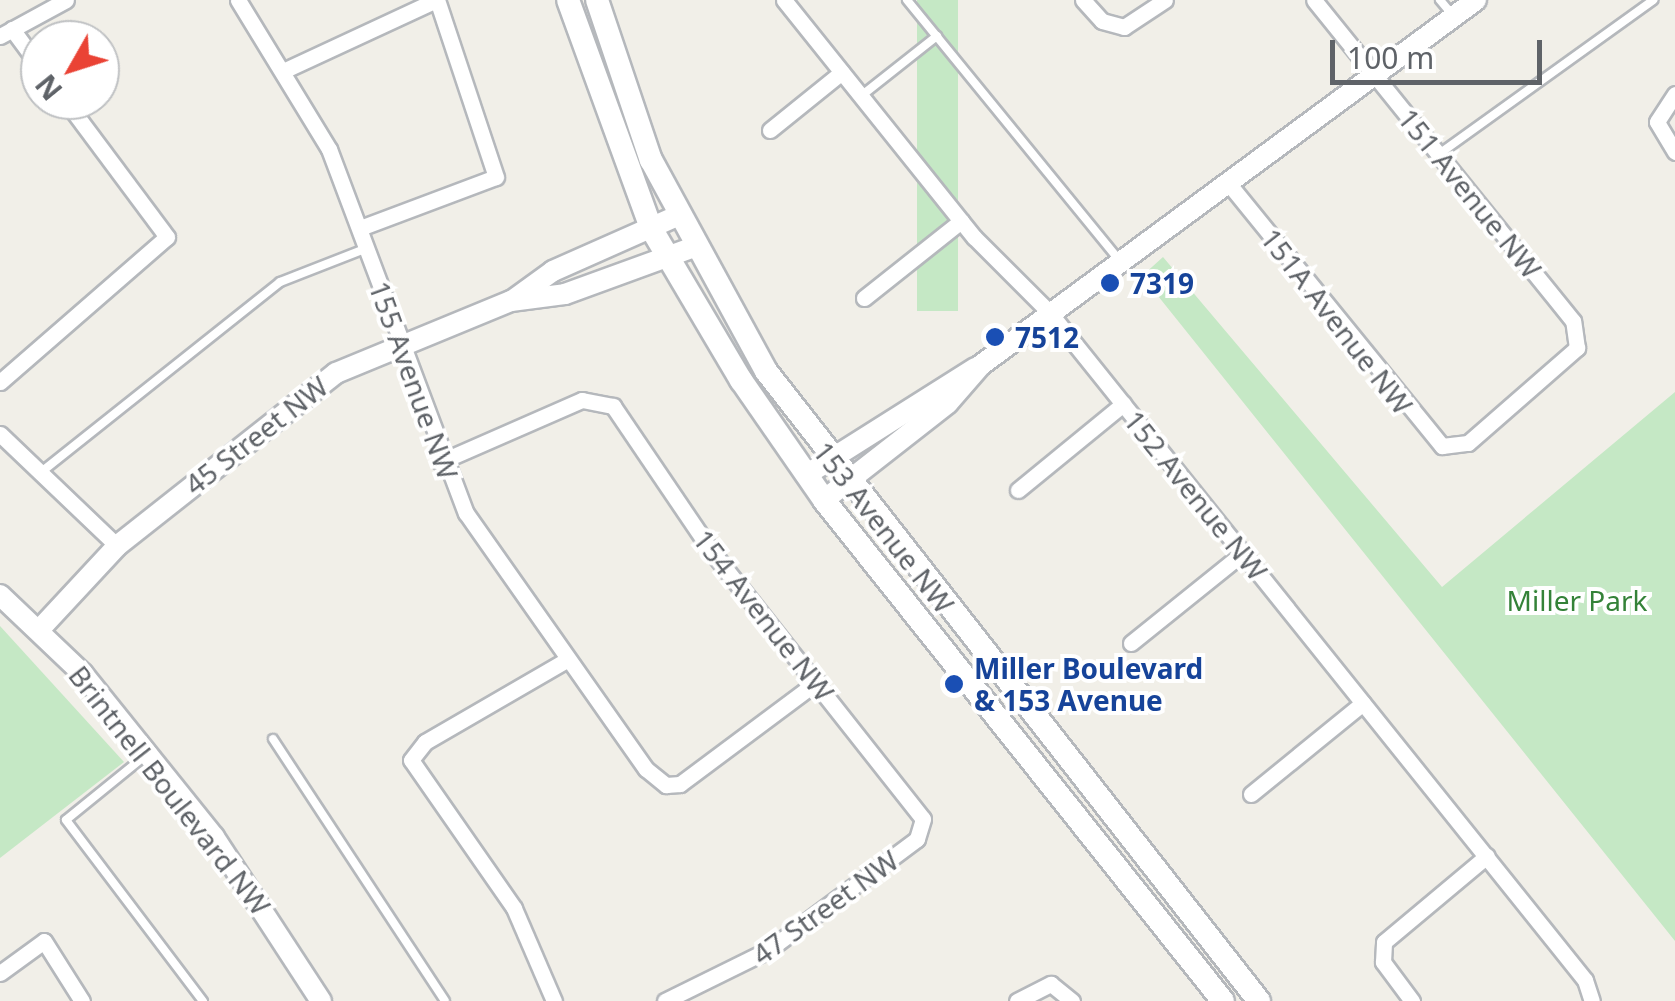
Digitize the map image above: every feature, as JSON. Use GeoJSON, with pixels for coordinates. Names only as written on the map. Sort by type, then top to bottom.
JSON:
{"type":"FeatureCollection","features":[{"type":"Feature","properties":{"kind":"main road","name":"153 Avenue NW"},"geometry":{"type":"LineString","coordinates":[[568,0],[651,228],[806,475],[1224,1001]]}},
{"type":"Feature","properties":{"kind":"main road","name":"153 Avenue NW"},"geometry":{"type":"LineString","coordinates":[[597,0],[676,216],[829,460],[1259,1001]]}},
{"type":"Feature","properties":{"kind":"street"},"geometry":{"type":"LineString","coordinates":[[6,33],[66,0]]}},
{"type":"Feature","properties":{"kind":"street","name":"155 Avenue NW"},"geometry":{"type":"LineString","coordinates":[[238,0],[283,71],[360,228],[440,462],[565,661],[666,785],[686,780],[817,682]]}},
{"type":"Feature","properties":{"kind":"street"},"geometry":{"type":"LineString","coordinates":[[283,71],[436,0],[496,177],[360,228]]}},
{"type":"Feature","properties":{"kind":"street","name":"152 Avenue NW"},"geometry":{"type":"LineString","coordinates":[[784,0],[961,221],[1050,313],[1486,856],[1592,1001]]}},
{"type":"Feature","properties":{"kind":"street"},"geometry":{"type":"LineString","coordinates":[[1083,0],[1109,25],[1132,24],[1165,0]]}},
{"type":"Feature","properties":{"kind":"street","name":"151 Avenue NW"},"geometry":{"type":"LineString","coordinates":[[1314,0],[1573,321],[1579,342],[1452,448]]}},
{"type":"Feature","properties":{"kind":"street"},"geometry":{"type":"LineString","coordinates":[[824,500],[981,365],[1374,74],[1447,8],[1476,0]]}},
{"type":"Feature","properties":{"kind":"street"},"geometry":{"type":"LineString","coordinates":[[770,130],[842,72]]}},
{"type":"Feature","properties":{"kind":"street"},"geometry":{"type":"LineString","coordinates":[[1675,94],[1657,122],[1675,152]]}},
{"type":"Feature","properties":{"kind":"street"},"geometry":{"type":"LineString","coordinates":[[0,382],[167,237],[80,120]]}},
{"type":"Feature","properties":{"kind":"street","name":"151A Avenue NW"},"geometry":{"type":"LineString","coordinates":[[1229,184],[1429,438],[1452,448]]}},
{"type":"Feature","properties":{"kind":"street","name":"45 Street NW"},"geometry":{"type":"LineString","coordinates":[[40,629],[118,546],[290,402],[400,342],[511,301],[676,216]]}},
{"type":"Feature","properties":{"kind":"street"},"geometry":{"type":"LineString","coordinates":[[864,298],[961,221]]}},
{"type":"Feature","properties":{"kind":"street","name":"45 Street NW"},"geometry":{"type":"LineString","coordinates":[[511,301],[565,294],[694,247]]}},
{"type":"Feature","properties":{"kind":"street"},"geometry":{"type":"LineString","coordinates":[[806,475],[981,365]]}},
{"type":"Feature","properties":{"kind":"street","name":"154 Avenue NW"},"geometry":{"type":"LineString","coordinates":[[440,462],[529,418],[604,401],[924,828]]}},
{"type":"Feature","properties":{"kind":"street"},"geometry":{"type":"LineString","coordinates":[[1018,490],[1123,404]]}},
{"type":"Feature","properties":{"kind":"street"},"geometry":{"type":"LineString","coordinates":[[0,434],[118,546]]}},
{"type":"Feature","properties":{"kind":"street"},"geometry":{"type":"LineString","coordinates":[[1131,644],[1243,554]]}},
{"type":"Feature","properties":{"kind":"street","name":"Brintnell Boulevard NW"},"geometry":{"type":"LineString","coordinates":[[0,595],[40,629],[148,753],[242,874],[321,1001]]}},
{"type":"Feature","properties":{"kind":"street"},"geometry":{"type":"LineString","coordinates":[[554,1001],[514,908],[411,760],[426,742],[565,661]]}},
{"type":"Feature","properties":{"kind":"street"},"geometry":{"type":"LineString","coordinates":[[1251,794],[1363,703]]}},
{"type":"Feature","properties":{"kind":"street","name":"47 Street NW"},"geometry":{"type":"LineString","coordinates":[[664,1001],[768,950],[924,828]]}},
{"type":"Feature","properties":{"kind":"street"},"geometry":{"type":"LineString","coordinates":[[1412,1001],[1381,949],[1486,856]]}},
{"type":"Feature","properties":{"kind":"street"},"geometry":{"type":"LineString","coordinates":[[0,973],[44,941],[82,1001]]}},
{"type":"Feature","properties":{"kind":"street"},"geometry":{"type":"LineString","coordinates":[[1017,1001],[1051,984],[1072,1001]]}},
{"type":"Feature","properties":{"kind":"lane"},"geometry":{"type":"LineString","coordinates":[[907,0],[1121,262]]}},
{"type":"Feature","properties":{"kind":"lane"},"geometry":{"type":"LineString","coordinates":[[1439,154],[1653,0]]}},
{"type":"Feature","properties":{"kind":"lane"},"geometry":{"type":"LineString","coordinates":[[862,96],[937,36]]}},
{"type":"Feature","properties":{"kind":"lane"},"geometry":{"type":"LineString","coordinates":[[40,473],[280,282],[367,248]]}},
{"type":"Feature","properties":{"kind":"lane"},"geometry":{"type":"LineString","coordinates":[[273,738],[445,1001]]}},
{"type":"Feature","properties":{"kind":"lane"},"geometry":{"type":"LineString","coordinates":[[148,753],[66,820],[203,1001]]}},
{"type":"Feature","properties":{"kind":"green space"},"geometry":{"type":"Polygon","coordinates":[[[917,0],[958,0],[958,311],[917,311],[917,0]]]}},
{"type":"Feature","properties":{"kind":"green space","name":"Miller Park"},"geometry":{"type":"Polygon","coordinates":[[[1163,257],[1442,587],[1675,392],[1675,941],[1142,276],[1163,257]]]}},
{"type":"Feature","properties":{"kind":"green space"},"geometry":{"type":"Polygon","coordinates":[[[0,626],[124,762],[0,858],[0,626]]]}},
{"type":"Feature","properties":{"kind":"place","name":"7319"},"geometry":{"type":"Point","coordinates":[1110,283]}},
{"type":"Feature","properties":{"kind":"place","name":"7512"},"geometry":{"type":"Point","coordinates":[995,337]}},
{"type":"Feature","properties":{"kind":"place","name":"Miller Boulevard & 153 Avenue"},"geometry":{"type":"Point","coordinates":[954,684]}}]}
